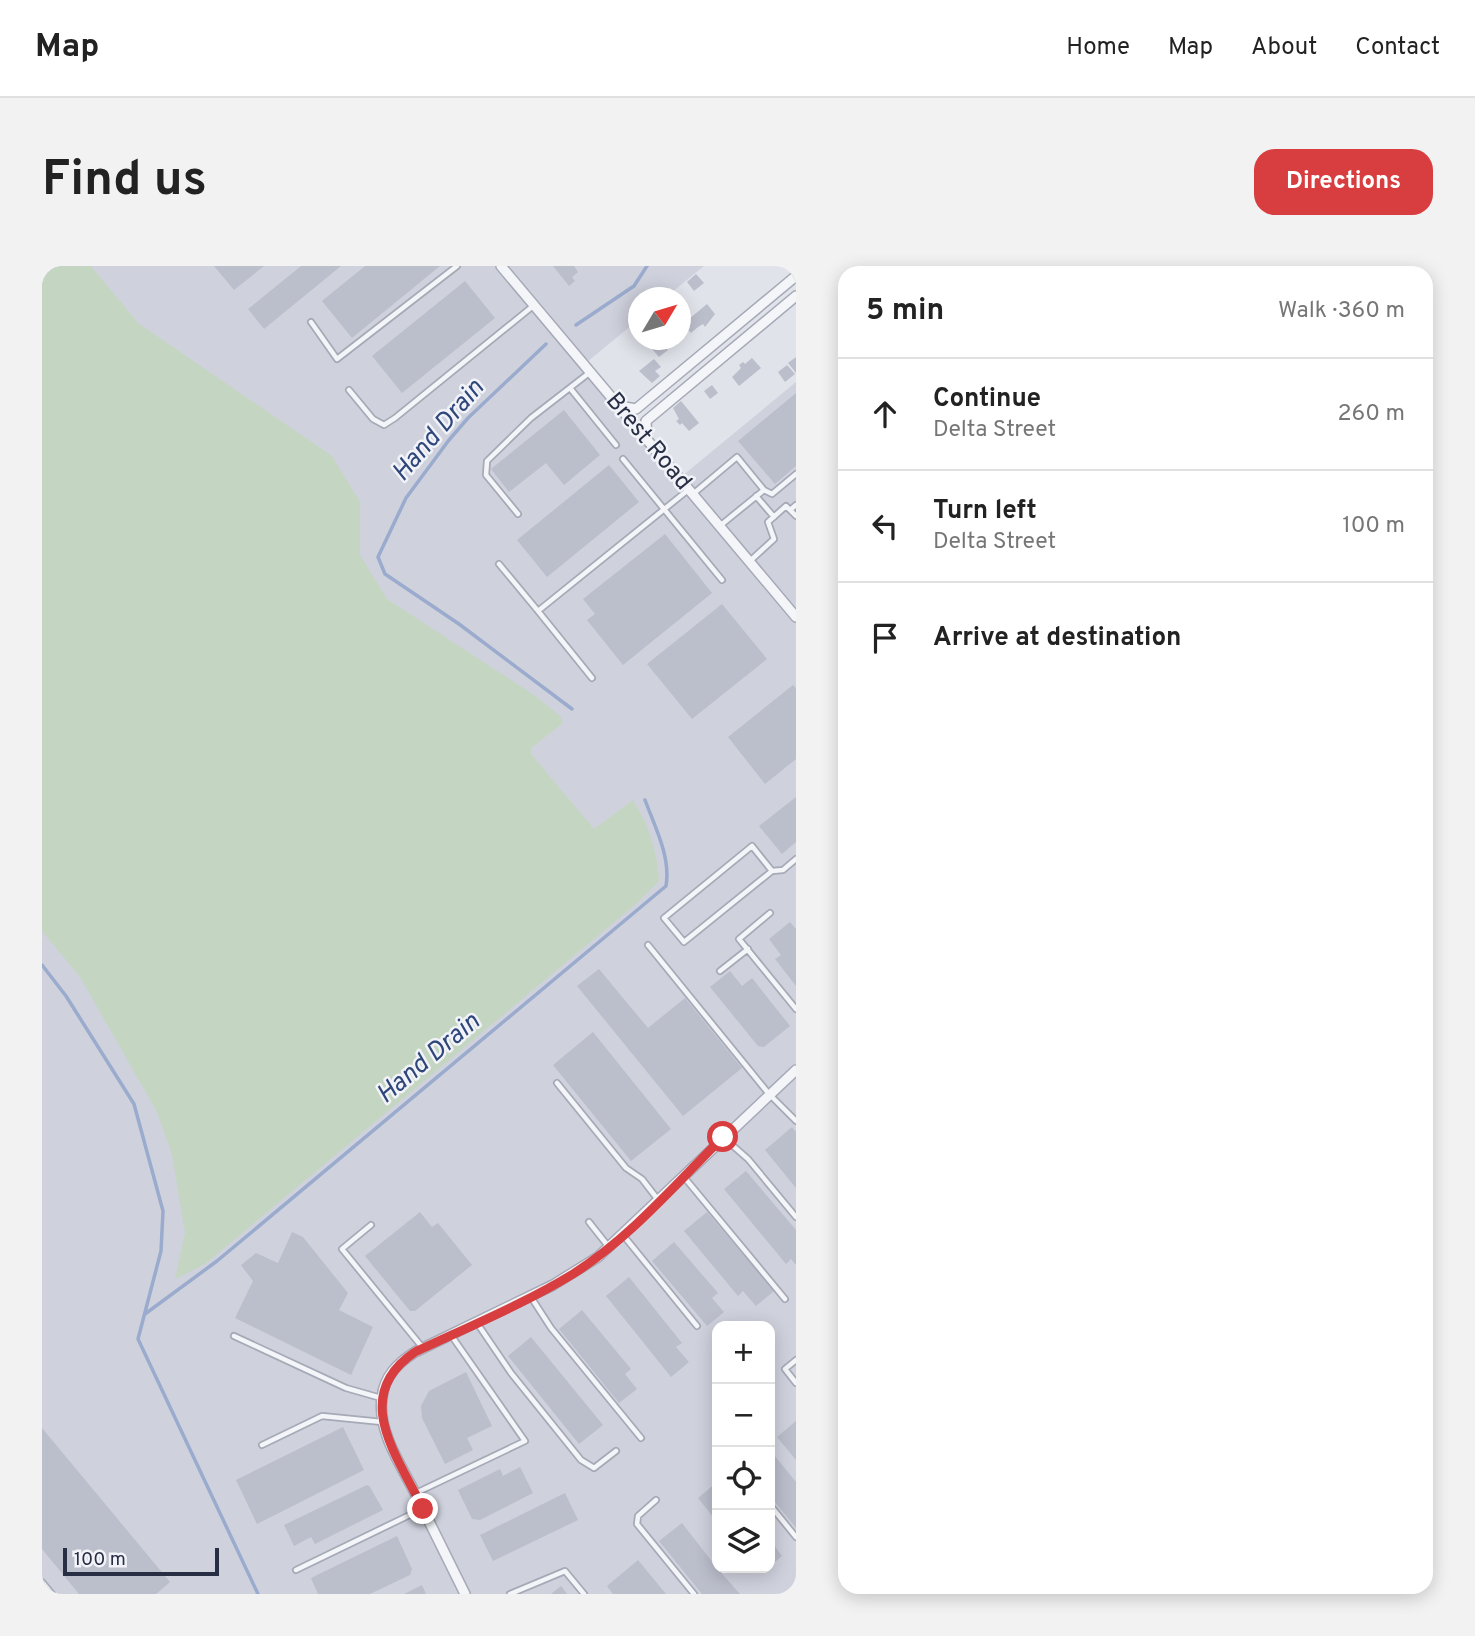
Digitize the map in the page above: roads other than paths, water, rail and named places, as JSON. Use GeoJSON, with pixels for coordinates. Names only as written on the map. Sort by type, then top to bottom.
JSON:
{"type":"FeatureCollection","features":[{"type":"Feature","properties":{"kind":"street","name":"Brest Road"},"geometry":{"type":"LineString","coordinates":[[501,266],[796,617]]}},
{"type":"Feature","properties":{"kind":"street"},"geometry":{"type":"LineString","coordinates":[[619,406],[636,409],[796,276]]}},
{"type":"Feature","properties":{"kind":"street"},"geometry":{"type":"LineString","coordinates":[[648,441],[646,421],[796,296]]}},
{"type":"Feature","properties":{"kind":"street"},"geometry":{"type":"LineString","coordinates":[[465,1594],[388,1437],[383,1422],[382,1398],[385,1384],[396,1367],[423,1348],[574,1273],[609,1247],[796,1070]]}},
{"type":"Feature","properties":{"kind":"lane"},"geometry":{"type":"LineString","coordinates":[[311,322],[337,359],[457,266]]}},
{"type":"Feature","properties":{"kind":"lane"},"geometry":{"type":"LineString","coordinates":[[349,390],[373,419],[383,425],[534,306]]}},
{"type":"Feature","properties":{"kind":"lane"},"geometry":{"type":"LineString","coordinates":[[518,514],[486,475],[487,461],[531,418],[590,372]]}},
{"type":"Feature","properties":{"kind":"lane"},"geometry":{"type":"LineString","coordinates":[[570,388],[616,445]]}},
{"type":"Feature","properties":{"kind":"lane"},"geometry":{"type":"LineString","coordinates":[[538,611],[664,509],[737,457],[764,490],[772,494],[796,474]]}},
{"type":"Feature","properties":{"kind":"lane"},"geometry":{"type":"LineString","coordinates":[[623,458],[722,580]]}},
{"type":"Feature","properties":{"kind":"lane"},"geometry":{"type":"LineString","coordinates":[[719,526],[764,490]]}},
{"type":"Feature","properties":{"kind":"lane"},"geometry":{"type":"LineString","coordinates":[[756,496],[774,517]]}},
{"type":"Feature","properties":{"kind":"lane"},"geometry":{"type":"LineString","coordinates":[[790,510],[796,505]]}},
{"type":"Feature","properties":{"kind":"lane"},"geometry":{"type":"LineString","coordinates":[[749,561],[774,539],[768,522],[786,506],[796,516]]}},
{"type":"Feature","properties":{"kind":"lane"},"geometry":{"type":"LineString","coordinates":[[499,564],[592,678]]}},
{"type":"Feature","properties":{"kind":"lane"},"geometry":{"type":"LineString","coordinates":[[772,871],[752,846],[664,918],[684,942],[772,871],[783,870],[796,859]]}},
{"type":"Feature","properties":{"kind":"lane"},"geometry":{"type":"LineString","coordinates":[[771,913],[739,939],[796,1009]]}},
{"type":"Feature","properties":{"kind":"lane"},"geometry":{"type":"LineString","coordinates":[[648,945],[769,1094],[796,1121]]}},
{"type":"Feature","properties":{"kind":"lane"},"geometry":{"type":"LineString","coordinates":[[720,971],[748,949]]}},
{"type":"Feature","properties":{"kind":"lane"},"geometry":{"type":"LineString","coordinates":[[557,1083],[626,1168],[642,1179],[659,1201]]}},
{"type":"Feature","properties":{"kind":"lane"},"geometry":{"type":"LineString","coordinates":[[723,1137],[748,1159],[796,1217]]}},
{"type":"Feature","properties":{"kind":"lane"},"geometry":{"type":"LineString","coordinates":[[683,1176],[785,1299]]}},
{"type":"Feature","properties":{"kind":"lane"},"geometry":{"type":"LineString","coordinates":[[589,1222],[609,1247]]}},
{"type":"Feature","properties":{"kind":"lane"},"geometry":{"type":"LineString","coordinates":[[371,1225],[342,1249],[423,1348]]}},
{"type":"Feature","properties":{"kind":"lane"},"geometry":{"type":"LineString","coordinates":[[623,1235],[697,1326]]}},
{"type":"Feature","properties":{"kind":"lane"},"geometry":{"type":"LineString","coordinates":[[530,1296],[551,1328],[640,1438]]}},
{"type":"Feature","properties":{"kind":"lane"},"geometry":{"type":"LineString","coordinates":[[477,1322],[511,1373],[581,1460],[594,1468],[616,1451]]}},
{"type":"Feature","properties":{"kind":"lane"},"geometry":{"type":"LineString","coordinates":[[415,1493],[525,1441],[451,1335]]}},
{"type":"Feature","properties":{"kind":"lane"},"geometry":{"type":"LineString","coordinates":[[234,1336],[346,1388],[382,1398]]}},
{"type":"Feature","properties":{"kind":"lane"},"geometry":{"type":"LineString","coordinates":[[796,1360],[785,1369],[796,1383]]}},
{"type":"Feature","properties":{"kind":"lane"},"geometry":{"type":"LineString","coordinates":[[262,1445],[322,1416],[383,1422]]}},
{"type":"Feature","properties":{"kind":"lane"},"geometry":{"type":"LineString","coordinates":[[656,1500],[638,1516],[637,1524],[694,1594]]}},
{"type":"Feature","properties":{"kind":"lane"},"geometry":{"type":"LineString","coordinates":[[296,1570],[423,1509]]}},
{"type":"Feature","properties":{"kind":"lane"},"geometry":{"type":"LineString","coordinates":[[774,1510],[796,1537]]}},
{"type":"Feature","properties":{"kind":"lane"},"geometry":{"type":"LineString","coordinates":[[510,1594],[565,1571],[584,1594]]}},
{"type":"Feature","properties":{"kind":"lane"},"geometry":{"type":"LineString","coordinates":[[42,1582],[52,1594]]}},
{"type":"Feature","properties":{"kind":"waterway","name":"Hand Drain"},"geometry":{"type":"LineString","coordinates":[[576,325],[634,286],[647,266]]}},
{"type":"Feature","properties":{"kind":"waterway","name":"Hand Drain"},"geometry":{"type":"LineString","coordinates":[[546,344],[468,418],[449,440],[406,498],[378,557],[385,574],[459,624],[572,709]]}},
{"type":"Feature","properties":{"kind":"waterway","name":"Hand Drain"},"geometry":{"type":"LineString","coordinates":[[145,1314],[217,1261],[666,886],[664,853],[645,800]]}},
{"type":"Feature","properties":{"kind":"waterway"},"geometry":{"type":"LineString","coordinates":[[42,965],[66,996],[134,1104],[163,1211],[161,1251],[138,1339],[258,1594]]}}]}
